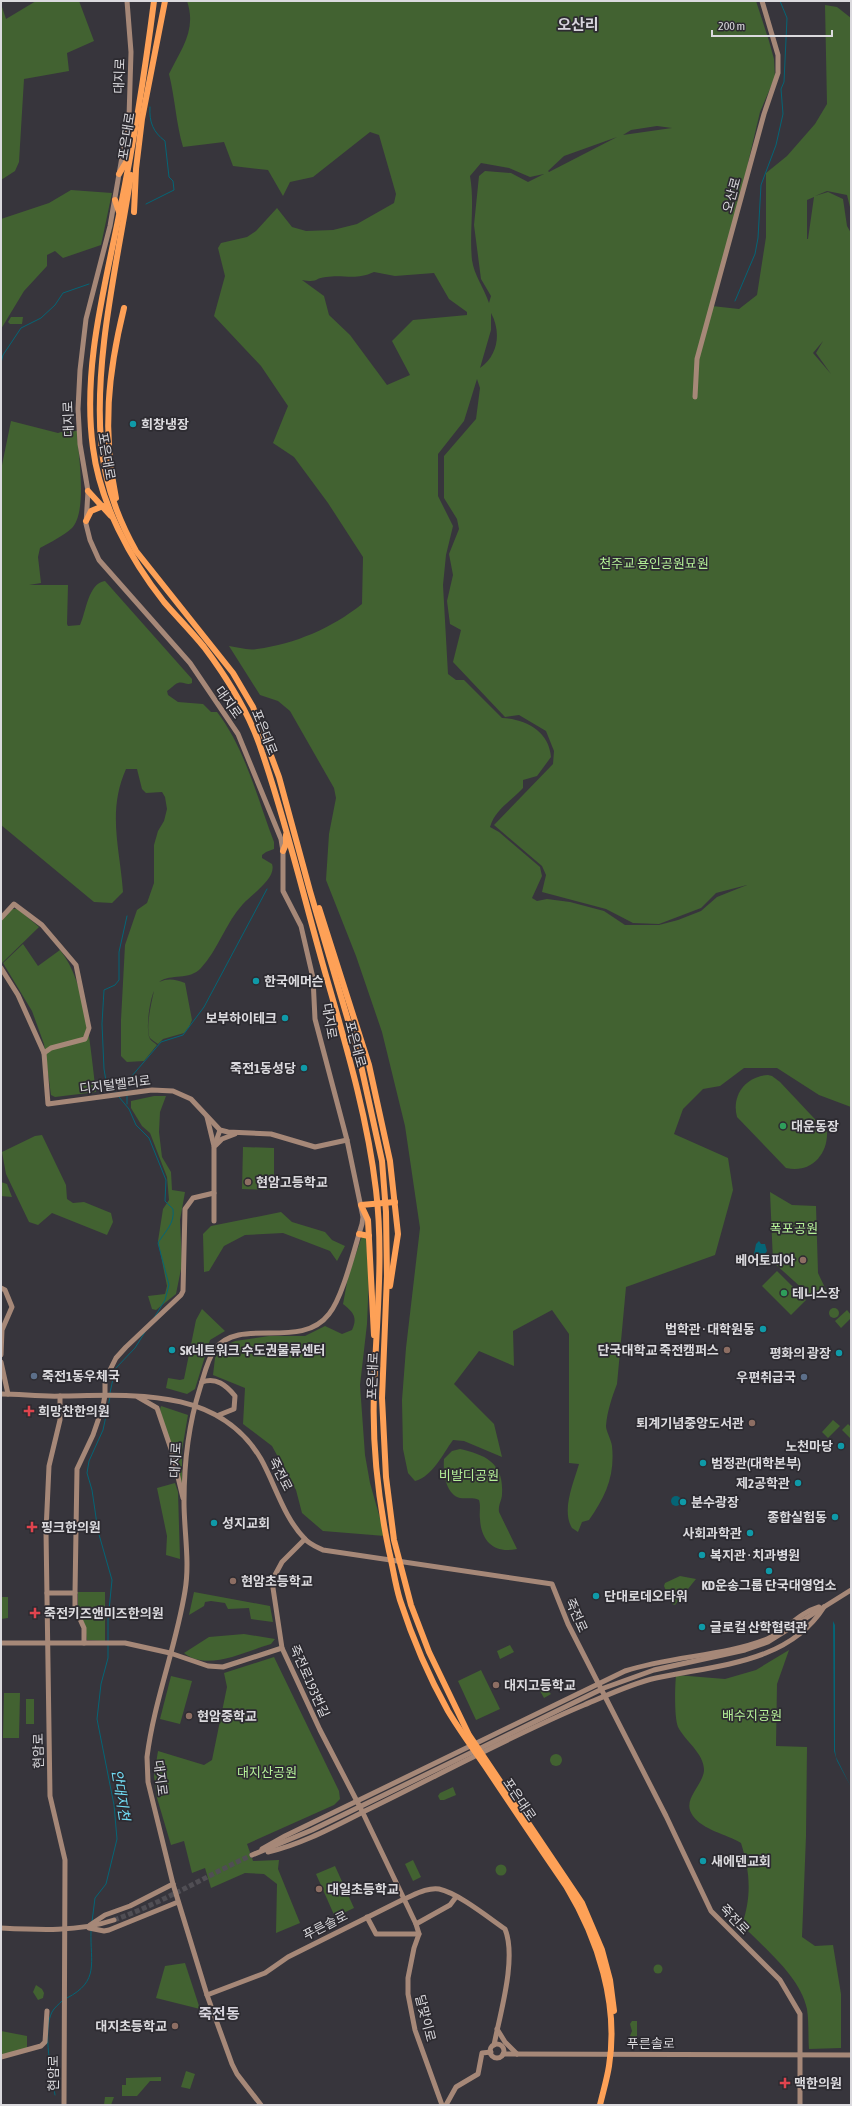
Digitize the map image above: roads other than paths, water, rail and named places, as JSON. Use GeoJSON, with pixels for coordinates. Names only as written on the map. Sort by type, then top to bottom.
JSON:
{"type":"FeatureCollection","features":[{"type":"Feature","properties":{"kind":"highway","name":"포은대로"},"geometry":{"type":"LineString","coordinates":[[154,1],[120,214],[107,265],[92,362],[90,421],[96,467],[104,494],[136,551],[233,673],[253,707],[279,778],[360,1061],[382,1161],[386,1212],[387,1276],[382,1398],[383,1441],[394,1540],[410,1605],[429,1652],[473,1745]]}},
{"type":"Feature","properties":{"kind":"highway","name":"포은대로"},"geometry":{"type":"LineString","coordinates":[[157,1],[141,112],[107,314],[100,402],[101,443],[110,490],[118,519],[146,577],[164,602],[204,647],[228,680],[248,716],[260,746],[285,821],[359,1096],[376,1190],[380,1278],[375,1360],[375,1461],[381,1516],[399,1596],[431,1676],[448,1710],[480,1755],[578,1906],[598,1953],[606,1983],[613,2040],[611,2065]]}},
{"type":"Feature","properties":{"kind":"highway"},"geometry":{"type":"LineString","coordinates":[[134,212],[136,169],[142,119],[165,1]]}},
{"type":"Feature","properties":{"kind":"highway"},"geometry":{"type":"LineString","coordinates":[[145,86],[150,75]]}},
{"type":"Feature","properties":{"kind":"highway"},"geometry":{"type":"LineString","coordinates":[[141,112],[142,119]]}},
{"type":"Feature","properties":{"kind":"highway"},"geometry":{"type":"LineString","coordinates":[[119,174],[129,156]]}},
{"type":"Feature","properties":{"kind":"highway"},"geometry":{"type":"LineString","coordinates":[[115,200],[120,214]]}},
{"type":"Feature","properties":{"kind":"highway"},"geometry":{"type":"LineString","coordinates":[[118,519],[109,460],[108,404],[111,364],[124,308]]}},
{"type":"Feature","properties":{"kind":"highway"},"geometry":{"type":"LineString","coordinates":[[88,491],[118,519]]}},
{"type":"Feature","properties":{"kind":"highway"},"geometry":{"type":"LineString","coordinates":[[86,521],[91,511],[103,506]]}},
{"type":"Feature","properties":{"kind":"highway"},"geometry":{"type":"LineString","coordinates":[[284,852],[286,844],[285,821]]}},
{"type":"Feature","properties":{"kind":"highway"},"geometry":{"type":"LineString","coordinates":[[303,865],[326,926],[369,1065],[390,1161],[398,1234],[391,1280],[384,1349]]}},
{"type":"Feature","properties":{"kind":"highway"},"geometry":{"type":"LineString","coordinates":[[375,1360],[368,1220],[361,1205],[395,1202]]}},
{"type":"Feature","properties":{"kind":"highway"},"geometry":{"type":"LineString","coordinates":[[359,1234],[369,1236]]}},
{"type":"Feature","properties":{"kind":"highway"},"geometry":{"type":"LineString","coordinates":[[600,2105],[611,2065]]}},
{"type":"Feature","properties":{"kind":"highway"},"geometry":{"type":"LineString","coordinates":[[604,2105],[611,2065]]}},
{"type":"Feature","properties":{"kind":"street","name":"대지로"},"geometry":{"type":"LineString","coordinates":[[127,1],[131,52],[128,118],[110,226],[86,319],[80,370],[78,409],[80,444],[88,491],[86,521],[90,540],[99,560],[190,664],[238,734],[281,839],[284,852],[283,891],[301,926],[313,978],[315,1020],[347,1140],[361,1205],[362,1224],[359,1234],[336,1303],[324,1320],[311,1328],[297,1332],[248,1334],[230,1338],[218,1345],[214,1351],[199,1390],[192,1414],[187,1442],[184,1501],[186,1590],[148,1744],[146,1769],[150,1793],[178,1902],[207,1995],[232,2064],[237,2074],[261,2105]]}},
{"type":"Feature","properties":{"kind":"street","name":"오산로"},"geometry":{"type":"LineString","coordinates":[[695,397],[697,359],[764,114],[778,73],[778,55],[762,1]]}},
{"type":"Feature","properties":{"kind":"street"},"geometry":{"type":"LineString","coordinates":[[1,918],[14,904],[42,926],[76,965],[89,1028],[85,1039],[51,1048],[44,1053]]}},
{"type":"Feature","properties":{"kind":"street","name":"디지털벨리로"},"geometry":{"type":"LineString","coordinates":[[1,968],[18,995],[44,1053],[48,1104],[152,1090],[173,1091],[191,1099],[220,1130]]}},
{"type":"Feature","properties":{"kind":"street"},"geometry":{"type":"LineString","coordinates":[[207,1115],[214,1147],[214,1221]]}},
{"type":"Feature","properties":{"kind":"street"},"geometry":{"type":"LineString","coordinates":[[214,1147],[220,1130],[237,1134],[271,1134],[315,1147],[347,1140]]}},
{"type":"Feature","properties":{"kind":"street"},"geometry":{"type":"LineString","coordinates":[[214,1147],[222,1139],[237,1134]]}},
{"type":"Feature","properties":{"kind":"street"},"geometry":{"type":"LineString","coordinates":[[84,1643],[84,1628],[75,1608],[76,1469],[93,1435],[108,1395],[105,1380],[116,1358],[179,1298],[183,1291],[184,1209],[193,1198],[214,1194]]}},
{"type":"Feature","properties":{"kind":"street"},"geometry":{"type":"LineString","coordinates":[[1,1288],[5,1290],[12,1307],[2,1330],[1,1355]]}},
{"type":"Feature","properties":{"kind":"street"},"geometry":{"type":"LineString","coordinates":[[1,1362],[8,1394]]}},
{"type":"Feature","properties":{"kind":"street"},"geometry":{"type":"LineString","coordinates":[[202,1382],[216,1381],[227,1386],[235,1396],[234,1409],[219,1415]]}},
{"type":"Feature","properties":{"kind":"street","name":"죽전로"},"geometry":{"type":"LineString","coordinates":[[1,1394],[60,1396],[108,1395],[167,1398],[219,1415],[254,1448],[274,1484],[288,1515],[305,1539],[323,1550],[552,1584],[568,1624],[666,1816],[711,1911],[780,1980],[800,2014],[800,2105]]}},
{"type":"Feature","properties":{"kind":"street","name":"현암로"},"geometry":{"type":"LineString","coordinates":[[60,1396],[60,1420],[49,1466],[46,1531],[50,1796],[65,1860],[64,2105]]}},
{"type":"Feature","properties":{"kind":"street"},"geometry":{"type":"LineString","coordinates":[[135,1396],[157,1408],[172,1452],[184,1501]]}},
{"type":"Feature","properties":{"kind":"street","name":"죽전로193번길"},"geometry":{"type":"LineString","coordinates":[[305,1539],[282,1562],[275,1575],[273,1588],[282,1648],[320,1730],[361,1809],[404,1899]]}},
{"type":"Feature","properties":{"kind":"street"},"geometry":{"type":"LineString","coordinates":[[825,1605],[816,1619],[787,1643],[774,1650],[726,1665],[637,1683],[553,1718],[330,1828],[280,1849],[252,1856],[270,1844],[331,1818],[604,1688],[654,1670],[745,1650],[768,1642],[780,1636],[825,1605],[851,1590]]}},
{"type":"Feature","properties":{"kind":"street"},"geometry":{"type":"LineString","coordinates":[[47,1593],[75,1593]]}},
{"type":"Feature","properties":{"kind":"street"},"geometry":{"type":"LineString","coordinates":[[331,1818],[373,1794],[625,1671],[653,1662],[733,1648],[768,1638],[805,1611],[825,1605]]}},
{"type":"Feature","properties":{"kind":"street"},"geometry":{"type":"LineString","coordinates":[[1,1643],[126,1643],[170,1653],[208,1666],[223,1667],[282,1648]]}},
{"type":"Feature","properties":{"kind":"street"},"geometry":{"type":"LineString","coordinates":[[87,1928],[105,1915],[130,1906],[173,1884]]}},
{"type":"Feature","properties":{"kind":"street","name":"푸른솔로"},"geometry":{"type":"LineString","coordinates":[[207,1995],[265,1973],[288,1957],[404,1899],[421,1892],[438,1889],[456,1897],[505,1929],[507,1934],[510,1947],[505,1997],[494,2045]]}},
{"type":"Feature","properties":{"kind":"street"},"geometry":{"type":"LineString","coordinates":[[416,1924],[450,1905],[456,1897]]}},
{"type":"Feature","properties":{"kind":"street"},"geometry":{"type":"LineString","coordinates":[[367,1917],[376,1934],[419,1934],[404,1899]]}},
{"type":"Feature","properties":{"kind":"street"},"geometry":{"type":"LineString","coordinates":[[1,1928],[87,1928],[104,1931],[118,1927],[178,1902]]}},
{"type":"Feature","properties":{"kind":"street"},"geometry":{"type":"LineString","coordinates":[[87,1928],[114,1920]]}},
{"type":"Feature","properties":{"kind":"street","name":"달맞이로"},"geometry":{"type":"LineString","coordinates":[[419,1934],[414,1948],[408,1978],[408,1994],[415,2030],[442,2105]]}},
{"type":"Feature","properties":{"kind":"street"},"geometry":{"type":"LineString","coordinates":[[1,2057],[41,2046],[45,2042],[48,2011]]}},
{"type":"Feature","properties":{"kind":"street"},"geometry":{"type":"LineString","coordinates":[[497,2029],[504,2042],[517,2054]]}},
{"type":"Feature","properties":{"kind":"street"},"geometry":{"type":"LineString","coordinates":[[498,2044],[503,2047],[503,2054],[496,2057],[491,2052],[494,2045],[498,2044]]}},
{"type":"Feature","properties":{"kind":"street"},"geometry":{"type":"LineString","coordinates":[[446,2105],[456,2087],[478,2074],[482,2053],[491,2052]]}},
{"type":"Feature","properties":{"kind":"street","name":"푸른솔로"},"geometry":{"type":"LineString","coordinates":[[503,2054],[851,2055]]}},
{"type":"Feature","properties":{"kind":"water"},"geometry":{"type":"Polygon","coordinates":[[[759,1241],[761,1244],[765,1244],[767,1251],[761,1259],[753,1259],[756,1244],[759,1241]]]}},
{"type":"Feature","properties":{"kind":"water"},"geometry":{"type":"Polygon","coordinates":[[[674,1496],[678,1496],[680,1497],[680,1505],[674,1506],[671,1503],[671,1499],[674,1496]]]}},
{"type":"Feature","properties":{"kind":"water"},"geometry":{"type":"Polygon","coordinates":[[[833,1621],[835,1625],[835,1750],[836,1757],[851,1787],[837,1761],[834,1751],[833,1621]]]}},
{"type":"Feature","properties":{"kind":"waterway"},"geometry":{"type":"LineString","coordinates":[[735,301],[755,254],[758,238],[761,185],[776,145],[783,114],[781,89],[784,82],[787,18],[780,1]]}},
{"type":"Feature","properties":{"kind":"waterway"},"geometry":{"type":"LineString","coordinates":[[146,204],[174,190],[173,181],[169,177],[165,141],[157,134],[151,122],[150,107]]}},
{"type":"Feature","properties":{"kind":"waterway"},"geometry":{"type":"LineString","coordinates":[[1,363],[3,355],[21,328],[41,318],[55,305],[63,293],[89,284]]}},
{"type":"Feature","properties":{"kind":"waterway"},"geometry":{"type":"LineString","coordinates":[[127,1090],[131,1077],[161,1042],[183,1035],[204,1007],[267,889]]}},
{"type":"Feature","properties":{"kind":"waterway"},"geometry":{"type":"LineString","coordinates":[[115,1092],[106,1081],[104,1069],[102,1024],[104,990],[115,985],[119,980],[119,952],[127,916]]}},
{"type":"Feature","properties":{"kind":"waterway"},"geometry":{"type":"LineString","coordinates":[[127,1096],[127,1104]]}},
{"type":"Feature","properties":{"kind":"waterway"},"geometry":{"type":"LineString","coordinates":[[119,1097],[129,1109],[136,1125],[149,1138],[166,1180],[165,1201],[173,1209],[171,1223],[158,1243],[169,1285],[165,1300],[154,1318]]}},
{"type":"Feature","properties":{"kind":"waterway"},"geometry":{"type":"LineString","coordinates":[[110,1393],[115,1369],[135,1348],[145,1332]]}},
{"type":"Feature","properties":{"kind":"waterway","name":"안대지천"},"geometry":{"type":"LineString","coordinates":[[108,1642],[108,1620],[112,1580],[98,1531],[92,1490],[87,1473],[89,1461],[103,1430],[110,1397]]}},
{"type":"Feature","properties":{"kind":"waterway","name":"안대지천"},"geometry":{"type":"LineString","coordinates":[[92,1922],[95,1898],[106,1884],[117,1839],[114,1805],[97,1719],[101,1684],[108,1658],[108,1645]]}},
{"type":"Feature","properties":{"kind":"waterway","name":"안대지천"},"geometry":{"type":"LineString","coordinates":[[67,1998],[85,1985],[89,1978],[92,1962],[91,1931]]}},
{"type":"Feature","properties":{"kind":"waterway","name":"안대지천"},"geometry":{"type":"LineString","coordinates":[[55,2095],[50,2065],[48,2030],[52,2012],[62,2001]]}},
{"type":"Feature","properties":{"kind":"tunnel"},"geometry":{"type":"LineString","coordinates":[[114,1920],[167,1898],[252,1855]]}},
{"type":"Feature","properties":{"kind":"place","name":"희창냉장"},"geometry":{"type":"Point","coordinates":[133,424]}},
{"type":"Feature","properties":{"kind":"place","name":"한국에머슨"},"geometry":{"type":"Point","coordinates":[256,981]}},
{"type":"Feature","properties":{"kind":"place","name":"보부하이테크"},"geometry":{"type":"Point","coordinates":[285,1018]}},
{"type":"Feature","properties":{"kind":"place","name":"죽전1동성당"},"geometry":{"type":"Point","coordinates":[304,1068]}},
{"type":"Feature","properties":{"kind":"place","name":"대운동장"},"geometry":{"type":"Point","coordinates":[783,1126]}},
{"type":"Feature","properties":{"kind":"place","name":"현암고등학교"},"geometry":{"type":"Point","coordinates":[248,1182]}},
{"type":"Feature","properties":{"kind":"place","name":"베어토피아"},"geometry":{"type":"Point","coordinates":[803,1260]}},
{"type":"Feature","properties":{"kind":"place","name":"테니스장"},"geometry":{"type":"Point","coordinates":[784,1293]}},
{"type":"Feature","properties":{"kind":"place","name":"법학관 · 대학원동"},"geometry":{"type":"Point","coordinates":[763,1329]}},
{"type":"Feature","properties":{"kind":"place","name":"SK네트워크 수도권물류센터"},"geometry":{"type":"Point","coordinates":[172,1350]}},
{"type":"Feature","properties":{"kind":"place","name":"단국대학교 죽전캠퍼스"},"geometry":{"type":"Point","coordinates":[727,1350]}},
{"type":"Feature","properties":{"kind":"place","name":"평화의 광장"},"geometry":{"type":"Point","coordinates":[839,1353]}},
{"type":"Feature","properties":{"kind":"place","name":"죽전1동우체국"},"geometry":{"type":"Point","coordinates":[34,1376]}},
{"type":"Feature","properties":{"kind":"place","name":"우편취급국"},"geometry":{"type":"Point","coordinates":[804,1377]}},
{"type":"Feature","properties":{"kind":"place","name":"희망찬한의원"},"geometry":{"type":"Point","coordinates":[29,1411]}},
{"type":"Feature","properties":{"kind":"place","name":"퇴계기념중앙도서관"},"geometry":{"type":"Point","coordinates":[752,1423]}},
{"type":"Feature","properties":{"kind":"place","name":"노천마당"},"geometry":{"type":"Point","coordinates":[841,1446]}},
{"type":"Feature","properties":{"kind":"place","name":"범정관(대학본부)"},"geometry":{"type":"Point","coordinates":[703,1463]}},
{"type":"Feature","properties":{"kind":"place","name":"제2공학관"},"geometry":{"type":"Point","coordinates":[798,1483]}},
{"type":"Feature","properties":{"kind":"place","name":"분수광장"},"geometry":{"type":"Point","coordinates":[683,1502]}},
{"type":"Feature","properties":{"kind":"place","name":"종합실험동"},"geometry":{"type":"Point","coordinates":[835,1517]}},
{"type":"Feature","properties":{"kind":"place","name":"성지교회"},"geometry":{"type":"Point","coordinates":[214,1523]}},
{"type":"Feature","properties":{"kind":"place","name":"핑크한의원"},"geometry":{"type":"Point","coordinates":[32,1527]}},
{"type":"Feature","properties":{"kind":"place","name":"사회과학관"},"geometry":{"type":"Point","coordinates":[750,1533]}},
{"type":"Feature","properties":{"kind":"place","name":"복지관 · 치과병원"},"geometry":{"type":"Point","coordinates":[702,1555]}},
{"type":"Feature","properties":{"kind":"place","name":"KD운송그룹 단국대영업소"},"geometry":{"type":"Point","coordinates":[769,1571]}},
{"type":"Feature","properties":{"kind":"place","name":"현암초등학교"},"geometry":{"type":"Point","coordinates":[233,1581]}},
{"type":"Feature","properties":{"kind":"place","name":"단대로데오타워"},"geometry":{"type":"Point","coordinates":[596,1596]}},
{"type":"Feature","properties":{"kind":"place","name":"죽전키즈앤미즈한의원"},"geometry":{"type":"Point","coordinates":[35,1613]}},
{"type":"Feature","properties":{"kind":"place","name":"글로컬 산학협력관"},"geometry":{"type":"Point","coordinates":[702,1627]}},
{"type":"Feature","properties":{"kind":"place","name":"대지고등학교"},"geometry":{"type":"Point","coordinates":[496,1685]}},
{"type":"Feature","properties":{"kind":"place","name":"현암중학교"},"geometry":{"type":"Point","coordinates":[189,1716]}},
{"type":"Feature","properties":{"kind":"place","name":"새에덴교회"},"geometry":{"type":"Point","coordinates":[703,1861]}},
{"type":"Feature","properties":{"kind":"place","name":"대일초등학교"},"geometry":{"type":"Point","coordinates":[319,1889]}},
{"type":"Feature","properties":{"kind":"place","name":"대지초등학교"},"geometry":{"type":"Point","coordinates":[175,2026]}},
{"type":"Feature","properties":{"kind":"place","name":"맥한의원"},"geometry":{"type":"Point","coordinates":[785,2083]}},
{"type":"Feature","properties":{"kind":"district","name":"오산리"},"geometry":{"type":"Point","coordinates":[578,25]}},
{"type":"Feature","properties":{"kind":"district","name":"죽전동"},"geometry":{"type":"Point","coordinates":[219,2014]}},
{"type":"Feature","properties":{"kind":"park label","name":"천주교 용인공원묘원"},"geometry":{"type":"Point","coordinates":[654,563]}},
{"type":"Feature","properties":{"kind":"park label","name":"폭포공원"},"geometry":{"type":"Point","coordinates":[794,1228]}},
{"type":"Feature","properties":{"kind":"park label","name":"비발디공원"},"geometry":{"type":"Point","coordinates":[469,1475]}},
{"type":"Feature","properties":{"kind":"park label","name":"배수지공원"},"geometry":{"type":"Point","coordinates":[752,1715]}},
{"type":"Feature","properties":{"kind":"park label","name":"대지산공원"},"geometry":{"type":"Point","coordinates":[267,1772]}}]}
